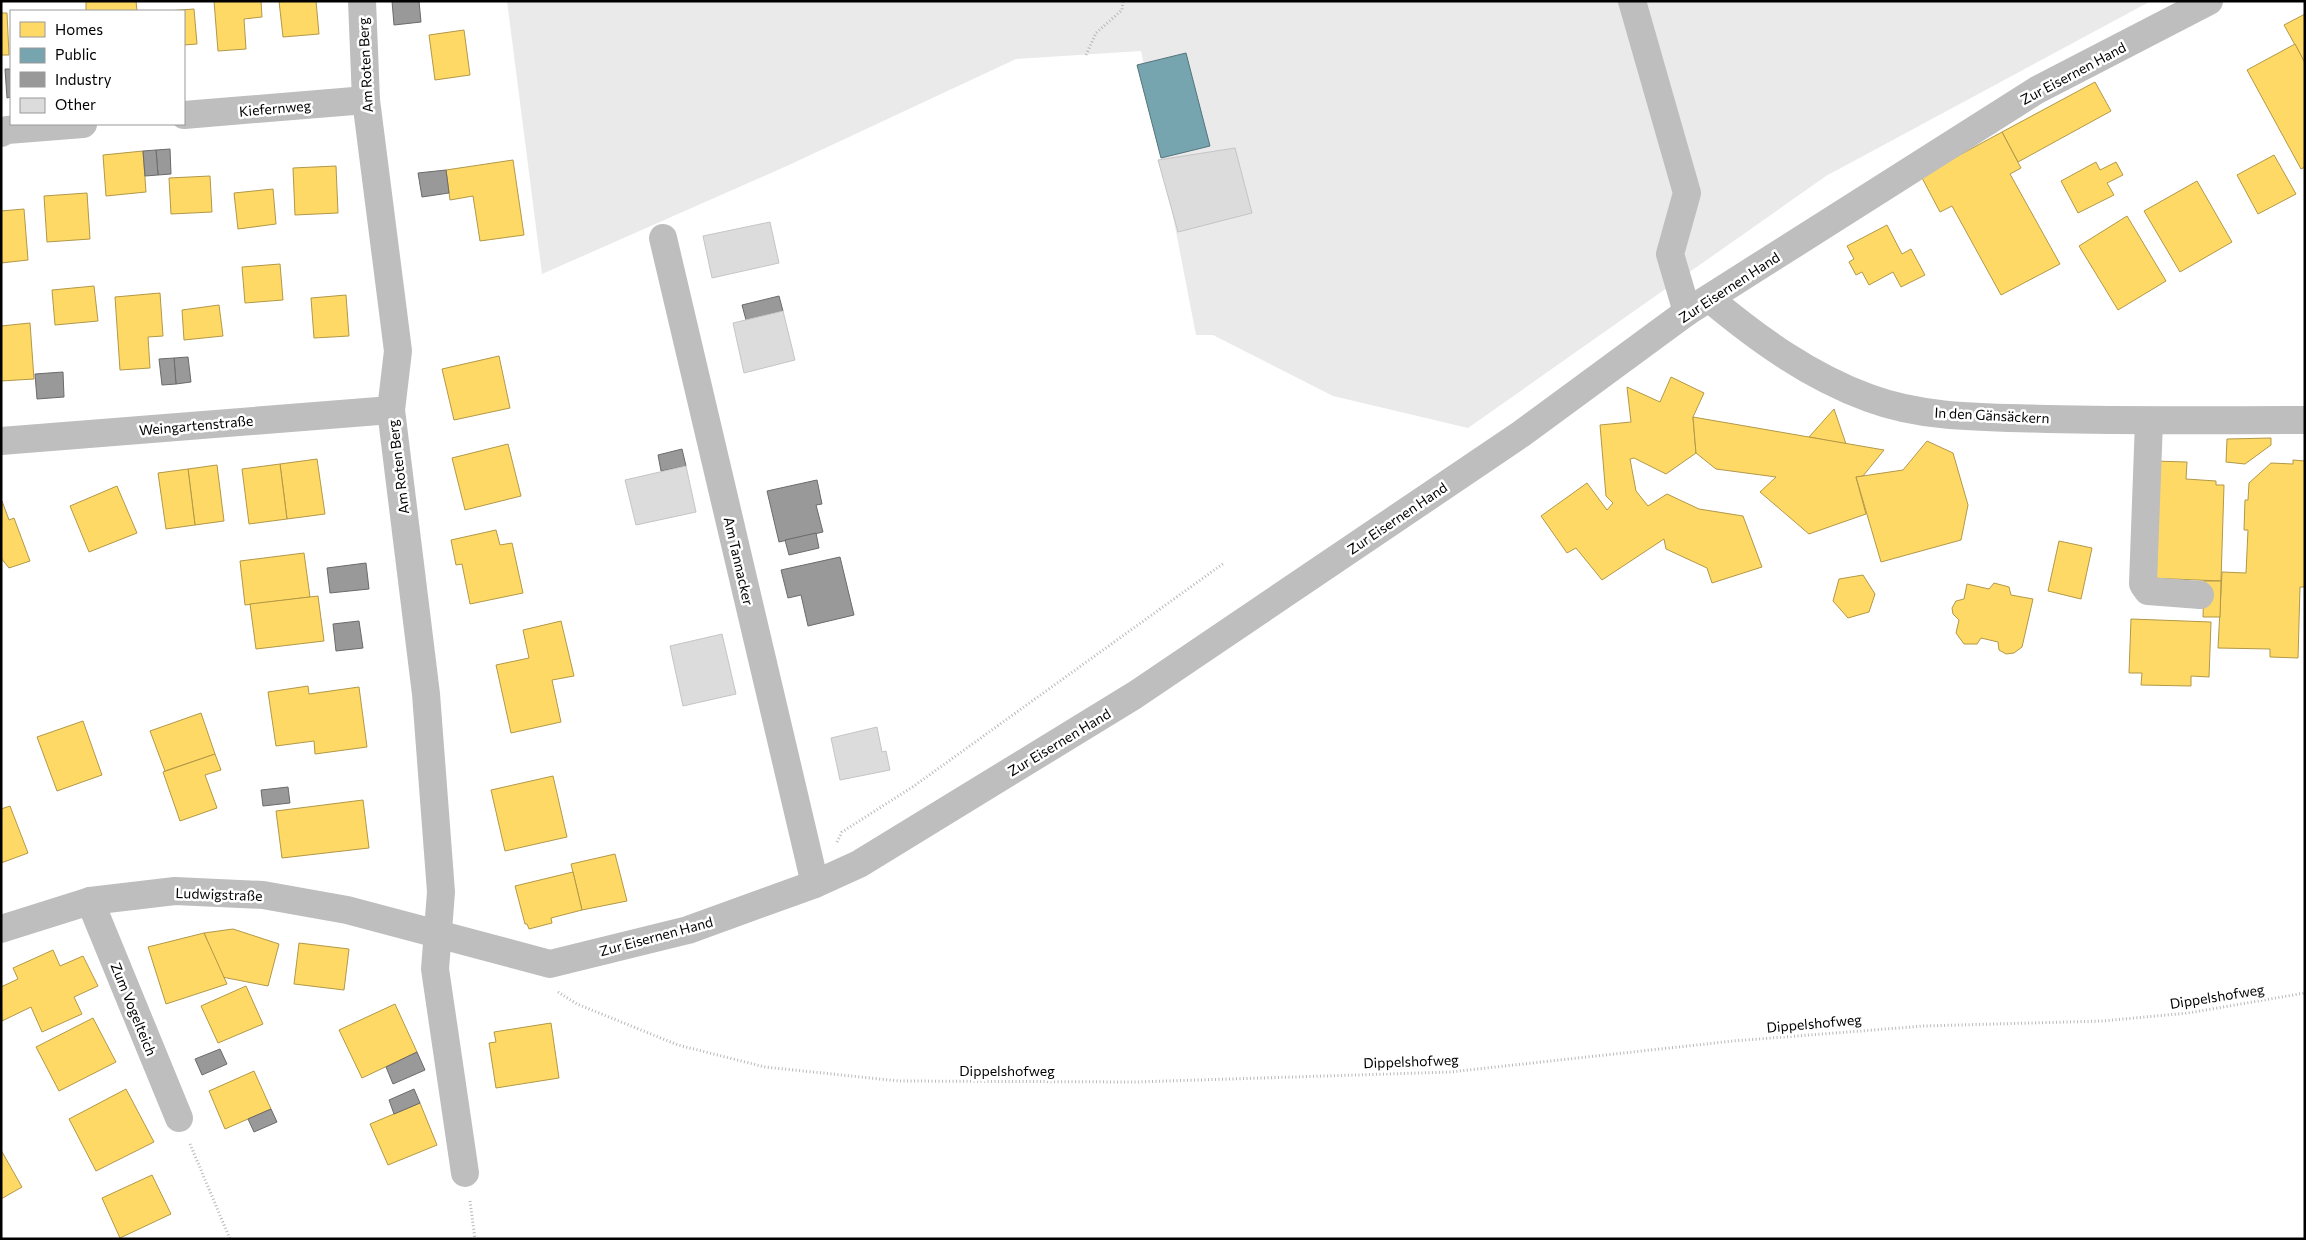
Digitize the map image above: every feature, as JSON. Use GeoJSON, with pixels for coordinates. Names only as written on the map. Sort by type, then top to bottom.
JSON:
{"type":"FeatureCollection","features":[{"type":"Feature","properties":{"kind":"street","name":"Am Roten Berg"},"geometry":{"type":"LineString","coordinates":[[362,1],[366,100],[398,351],[391,410],[426,694],[441,892],[437,934]]}},
{"type":"Feature","properties":{"kind":"street"},"geometry":{"type":"LineString","coordinates":[[1632,1],[1687,192],[1670,254],[1699,306]]}},
{"type":"Feature","properties":{"kind":"street","name":"Zur Eisernen Hand"},"geometry":{"type":"LineString","coordinates":[[550,964],[688,930],[814,884],[859,864],[1135,695],[1521,434],[1699,306],[2037,90],[2209,1]]}},
{"type":"Feature","properties":{"kind":"street","name":"Kiefernweg"},"geometry":{"type":"LineString","coordinates":[[185,115],[366,100]]}},
{"type":"Feature","properties":{"kind":"street"},"geometry":{"type":"LineString","coordinates":[[1,132],[70,125]]}},
{"type":"Feature","properties":{"kind":"street","name":"Am Tannacker"},"geometry":{"type":"LineString","coordinates":[[664,238],[814,884]]}},
{"type":"Feature","properties":{"kind":"street","name":"In den Gänsäckern"},"geometry":{"type":"LineString","coordinates":[[1699,306],[1734,320],[1808,371],[1870,399],[1944,415],[2149,422],[2305,420]]}},
{"type":"Feature","properties":{"kind":"street","name":"Weingartenstraße"},"geometry":{"type":"LineString","coordinates":[[1,441],[391,410]]}},
{"type":"Feature","properties":{"kind":"street"},"geometry":{"type":"LineString","coordinates":[[2149,422],[2144,584],[2148,591],[2200,595]]}},
{"type":"Feature","properties":{"kind":"street","name":"Ludwigstraße"},"geometry":{"type":"LineString","coordinates":[[1,929],[90,901],[174,891],[263,895],[347,910],[550,964]]}},
{"type":"Feature","properties":{"kind":"street","name":"Zum Vogelteich"},"geometry":{"type":"LineString","coordinates":[[90,901],[179,1118]]}},
{"type":"Feature","properties":{"kind":"street"},"geometry":{"type":"LineString","coordinates":[[437,934],[435,969],[465,1173]]}},
{"type":"Feature","properties":{"kind":"path"},"geometry":{"type":"LineString","coordinates":[[1086,55],[1096,33],[1122,10],[1123,1]]}},
{"type":"Feature","properties":{"kind":"path"},"geometry":{"type":"LineString","coordinates":[[814,884],[842,832],[914,786],[1224,563]]}},
{"type":"Feature","properties":{"kind":"path","name":"Dippelshofweg"},"geometry":{"type":"LineString","coordinates":[[550,964],[558,992],[576,1004],[678,1045],[765,1067],[899,1081],[1136,1082],[1450,1072],[1733,1041],[1914,1027],[2121,1020],[2188,1013],[2305,994]]}},
{"type":"Feature","properties":{"kind":"path"},"geometry":{"type":"LineString","coordinates":[[179,1118],[230,1239]]}},
{"type":"Feature","properties":{"kind":"path"},"geometry":{"type":"LineString","coordinates":[[465,1173],[475,1239]]}},
{"type":"Feature","properties":{"kind":"shaded area"},"geometry":{"type":"Polygon","coordinates":[[[507,1],[2151,1],[1826,176],[1468,428],[1333,396],[1213,335],[1196,335],[1141,51],[1016,59],[789,165],[542,274],[507,1]]]}},
{"type":"Feature","properties":{"kind":"building: Homes"},"geometry":{"type":"Polygon","coordinates":[[[86,1],[136,1],[137,10],[86,10],[86,1]]]}},
{"type":"Feature","properties":{"kind":"building: Homes"},"geometry":{"type":"Polygon","coordinates":[[[214,1],[261,1],[262,17],[244,19],[246,49],[218,51],[214,1]]]}},
{"type":"Feature","properties":{"kind":"building: Homes"},"geometry":{"type":"Polygon","coordinates":[[[279,1],[316,1],[319,34],[283,37],[279,1]]]}},
{"type":"Feature","properties":{"kind":"building: Homes"},"geometry":{"type":"Polygon","coordinates":[[[194,9],[197,44],[185,45],[185,10],[180,10],[194,9]]]}},
{"type":"Feature","properties":{"kind":"building: Homes"},"geometry":{"type":"Polygon","coordinates":[[[1,13],[7,13],[9,55],[1,55],[1,13]]]}},
{"type":"Feature","properties":{"kind":"building: Homes"},"geometry":{"type":"Polygon","coordinates":[[[2305,14],[2305,63],[2284,25],[2305,14]]]}},
{"type":"Feature","properties":{"kind":"building: Homes"},"geometry":{"type":"Polygon","coordinates":[[[464,30],[470,75],[435,80],[429,35],[464,30]]]}},
{"type":"Feature","properties":{"kind":"building: Homes"},"geometry":{"type":"Polygon","coordinates":[[[2295,44],[2305,63],[2305,167],[2301,169],[2247,70],[2295,44]]]}},
{"type":"Feature","properties":{"kind":"building: Homes"},"geometry":{"type":"Polygon","coordinates":[[[2095,82],[2111,111],[2018,162],[2002,132],[2095,82]]]}},
{"type":"Feature","properties":{"kind":"building: Homes"},"geometry":{"type":"Polygon","coordinates":[[[2002,132],[2021,168],[2010,174],[2060,264],[2001,295],[1952,206],[1940,212],[1921,176],[2002,132]]]}},
{"type":"Feature","properties":{"kind":"building: Homes"},"geometry":{"type":"Polygon","coordinates":[[[143,151],[146,192],[106,196],[103,155],[143,151]]]}},
{"type":"Feature","properties":{"kind":"building: Homes"},"geometry":{"type":"Polygon","coordinates":[[[2274,155],[2296,194],[2258,214],[2237,175],[2274,155]]]}},
{"type":"Feature","properties":{"kind":"building: Homes"},"geometry":{"type":"Polygon","coordinates":[[[513,160],[524,235],[480,241],[473,196],[450,200],[446,170],[513,160]]]}},
{"type":"Feature","properties":{"kind":"building: Homes"},"geometry":{"type":"Polygon","coordinates":[[[2096,162],[2100,170],[2116,162],[2123,175],[2107,183],[2114,195],[2078,213],[2061,181],[2096,162]]]}},
{"type":"Feature","properties":{"kind":"building: Homes"},"geometry":{"type":"Polygon","coordinates":[[[336,166],[338,213],[295,215],[293,168],[336,166]]]}},
{"type":"Feature","properties":{"kind":"building: Homes"},"geometry":{"type":"Polygon","coordinates":[[[210,176],[212,212],[171,214],[169,178],[210,176]]]}},
{"type":"Feature","properties":{"kind":"building: Homes"},"geometry":{"type":"Polygon","coordinates":[[[2197,181],[2232,242],[2180,272],[2144,211],[2197,181]]]}},
{"type":"Feature","properties":{"kind":"building: Homes"},"geometry":{"type":"Polygon","coordinates":[[[273,189],[276,224],[238,229],[234,193],[273,189]]]}},
{"type":"Feature","properties":{"kind":"building: Homes"},"geometry":{"type":"Polygon","coordinates":[[[87,193],[90,239],[47,242],[44,196],[87,193]]]}},
{"type":"Feature","properties":{"kind":"building: Homes"},"geometry":{"type":"Polygon","coordinates":[[[24,209],[28,260],[1,263],[1,211],[24,209]]]}},
{"type":"Feature","properties":{"kind":"building: Homes"},"geometry":{"type":"Polygon","coordinates":[[[2127,216],[2166,281],[2118,310],[2079,246],[2127,216]]]}},
{"type":"Feature","properties":{"kind":"building: Homes"},"geometry":{"type":"Polygon","coordinates":[[[1887,225],[1902,254],[1911,249],[1925,275],[1901,287],[1893,272],[1869,285],[1862,272],[1856,275],[1849,262],[1854,259],[1847,246],[1887,225]]]}},
{"type":"Feature","properties":{"kind":"building: Homes"},"geometry":{"type":"Polygon","coordinates":[[[280,264],[283,300],[245,303],[242,267],[280,264]]]}},
{"type":"Feature","properties":{"kind":"building: Homes"},"geometry":{"type":"Polygon","coordinates":[[[94,286],[98,321],[55,325],[52,290],[94,286]]]}},
{"type":"Feature","properties":{"kind":"building: Homes"},"geometry":{"type":"Polygon","coordinates":[[[160,293],[163,336],[148,337],[150,368],[120,370],[115,297],[160,293]]]}},
{"type":"Feature","properties":{"kind":"building: Homes"},"geometry":{"type":"Polygon","coordinates":[[[346,295],[349,336],[314,338],[311,298],[346,295]]]}},
{"type":"Feature","properties":{"kind":"building: Homes"},"geometry":{"type":"Polygon","coordinates":[[[219,305],[223,336],[184,340],[182,310],[219,305]]]}},
{"type":"Feature","properties":{"kind":"building: Homes"},"geometry":{"type":"Polygon","coordinates":[[[30,323],[34,379],[1,381],[1,326],[30,323]]]}},
{"type":"Feature","properties":{"kind":"building: Homes"},"geometry":{"type":"Polygon","coordinates":[[[499,356],[510,408],[454,420],[442,369],[499,356]]]}},
{"type":"Feature","properties":{"kind":"building: Homes"},"geometry":{"type":"Polygon","coordinates":[[[1671,377],[1704,393],[1693,417],[1696,453],[1666,474],[1634,458],[1630,459],[1636,491],[1648,506],[1667,494],[1699,509],[1743,516],[1762,567],[1712,583],[1707,568],[1666,549],[1664,539],[1602,580],[1576,548],[1567,553],[1541,516],[1587,483],[1607,510],[1613,503],[1606,496],[1600,425],[1631,422],[1627,387],[1660,402],[1671,377]]]}},
{"type":"Feature","properties":{"kind":"building: Homes"},"geometry":{"type":"Polygon","coordinates":[[[1834,409],[1846,444],[1809,437],[1834,409]]]}},
{"type":"Feature","properties":{"kind":"building: Homes"},"geometry":{"type":"Polygon","coordinates":[[[1693,417],[1884,450],[1863,476],[1856,477],[1866,514],[1809,534],[1760,492],[1776,477],[1716,469],[1696,453],[1693,417]]]}},
{"type":"Feature","properties":{"kind":"building: Homes"},"geometry":{"type":"Polygon","coordinates":[[[2271,438],[2271,445],[2245,464],[2226,462],[2227,439],[2271,438]]]}},
{"type":"Feature","properties":{"kind":"building: Homes"},"geometry":{"type":"Polygon","coordinates":[[[1927,441],[1953,453],[1968,505],[1961,540],[1881,562],[1856,477],[1903,470],[1927,441]]]}},
{"type":"Feature","properties":{"kind":"building: Homes"},"geometry":{"type":"Polygon","coordinates":[[[508,444],[521,496],[465,510],[452,458],[508,444]]]}},
{"type":"Feature","properties":{"kind":"building: Homes"},"geometry":{"type":"Polygon","coordinates":[[[317,459],[325,514],[287,519],[280,464],[317,459]]]}},
{"type":"Feature","properties":{"kind":"building: Homes"},"geometry":{"type":"Polygon","coordinates":[[[2293,460],[2305,461],[2305,587],[2300,587],[2298,658],[2270,657],[2270,649],[2218,648],[2222,572],[2246,573],[2248,530],[2244,530],[2245,500],[2248,500],[2249,483],[2271,463],[2293,464],[2293,460]]]}},
{"type":"Feature","properties":{"kind":"building: Homes"},"geometry":{"type":"Polygon","coordinates":[[[2153,461],[2187,462],[2186,479],[2216,481],[2216,485],[2224,485],[2221,581],[2149,578],[2153,461]]]}},
{"type":"Feature","properties":{"kind":"building: Homes"},"geometry":{"type":"Polygon","coordinates":[[[280,464],[287,519],[249,524],[242,469],[280,464]]]}},
{"type":"Feature","properties":{"kind":"building: Homes"},"geometry":{"type":"Polygon","coordinates":[[[217,465],[224,521],[195,525],[188,469],[217,465]]]}},
{"type":"Feature","properties":{"kind":"building: Homes"},"geometry":{"type":"Polygon","coordinates":[[[188,469],[195,525],[166,529],[158,473],[188,469]]]}},
{"type":"Feature","properties":{"kind":"building: Homes"},"geometry":{"type":"Polygon","coordinates":[[[117,486],[137,533],[89,552],[70,506],[117,486]]]}},
{"type":"Feature","properties":{"kind":"building: Homes"},"geometry":{"type":"Polygon","coordinates":[[[2,501],[9,520],[14,518],[30,561],[9,568],[1,558],[2,501]]]}},
{"type":"Feature","properties":{"kind":"building: Homes"},"geometry":{"type":"Polygon","coordinates":[[[496,530],[500,545],[512,543],[523,593],[470,604],[462,564],[456,565],[451,540],[496,530]]]}},
{"type":"Feature","properties":{"kind":"building: Homes"},"geometry":{"type":"Polygon","coordinates":[[[2059,541],[2092,548],[2081,599],[2048,591],[2059,541]]]}},
{"type":"Feature","properties":{"kind":"building: Homes"},"geometry":{"type":"Polygon","coordinates":[[[304,553],[310,597],[245,605],[240,561],[304,553]]]}},
{"type":"Feature","properties":{"kind":"building: Homes"},"geometry":{"type":"Polygon","coordinates":[[[1863,575],[1875,594],[1869,612],[1848,618],[1833,601],[1839,579],[1863,575]]]}},
{"type":"Feature","properties":{"kind":"building: Homes"},"geometry":{"type":"Polygon","coordinates":[[[2204,581],[2221,581],[2220,617],[2203,617],[2204,581]]]}},
{"type":"Feature","properties":{"kind":"building: Homes"},"geometry":{"type":"Polygon","coordinates":[[[1994,583],[2009,587],[2011,595],[2033,599],[2022,647],[2014,653],[2006,654],[1999,650],[1998,642],[1981,638],[1977,644],[1964,644],[1956,633],[1959,620],[1953,614],[1952,608],[1956,601],[1964,599],[1967,584],[1989,589],[1994,583]]]}},
{"type":"Feature","properties":{"kind":"building: Homes"},"geometry":{"type":"Polygon","coordinates":[[[318,596],[324,641],[256,649],[250,604],[318,596]]]}},
{"type":"Feature","properties":{"kind":"building: Homes"},"geometry":{"type":"Polygon","coordinates":[[[2131,619],[2211,622],[2209,677],[2191,676],[2191,686],[2141,685],[2142,673],[2129,673],[2131,619]]]}},
{"type":"Feature","properties":{"kind":"building: Homes"},"geometry":{"type":"Polygon","coordinates":[[[561,621],[574,676],[552,680],[561,722],[511,733],[496,665],[529,658],[523,630],[561,621]]]}},
{"type":"Feature","properties":{"kind":"building: Homes"},"geometry":{"type":"Polygon","coordinates":[[[308,686],[309,694],[359,687],[367,747],[315,754],[314,741],[276,746],[268,692],[308,686]]]}},
{"type":"Feature","properties":{"kind":"building: Homes"},"geometry":{"type":"Polygon","coordinates":[[[201,713],[215,754],[165,771],[150,731],[201,713]]]}},
{"type":"Feature","properties":{"kind":"building: Homes"},"geometry":{"type":"Polygon","coordinates":[[[83,721],[102,775],[57,791],[37,737],[83,721]]]}},
{"type":"Feature","properties":{"kind":"building: Homes"},"geometry":{"type":"Polygon","coordinates":[[[215,754],[221,770],[205,775],[217,808],[180,821],[163,772],[215,754]]]}},
{"type":"Feature","properties":{"kind":"building: Homes"},"geometry":{"type":"Polygon","coordinates":[[[553,776],[567,837],[505,851],[491,790],[553,776]]]}},
{"type":"Feature","properties":{"kind":"building: Homes"},"geometry":{"type":"Polygon","coordinates":[[[363,800],[369,848],[282,858],[276,811],[363,800]]]}},
{"type":"Feature","properties":{"kind":"building: Homes"},"geometry":{"type":"Polygon","coordinates":[[[10,806],[28,853],[1,863],[1,809],[10,806]]]}},
{"type":"Feature","properties":{"kind":"building: Homes"},"geometry":{"type":"Polygon","coordinates":[[[615,854],[627,901],[582,910],[571,864],[615,854]]]}},
{"type":"Feature","properties":{"kind":"building: Homes"},"geometry":{"type":"Polygon","coordinates":[[[573,872],[582,910],[551,918],[552,923],[529,929],[527,924],[525,924],[515,886],[573,872]]]}},
{"type":"Feature","properties":{"kind":"building: Homes"},"geometry":{"type":"Polygon","coordinates":[[[233,929],[279,944],[268,986],[222,977],[204,933],[233,929]]]}},
{"type":"Feature","properties":{"kind":"building: Homes"},"geometry":{"type":"Polygon","coordinates":[[[204,933],[227,984],[166,1004],[148,947],[204,933]]]}},
{"type":"Feature","properties":{"kind":"building: Homes"},"geometry":{"type":"Polygon","coordinates":[[[299,943],[349,949],[344,990],[294,984],[299,943]]]}},
{"type":"Feature","properties":{"kind":"building: Homes"},"geometry":{"type":"Polygon","coordinates":[[[53,950],[60,966],[83,956],[98,986],[74,997],[82,1014],[42,1032],[31,1007],[2,1021],[1,987],[18,979],[13,968],[53,950]]]}},
{"type":"Feature","properties":{"kind":"building: Homes"},"geometry":{"type":"Polygon","coordinates":[[[246,986],[263,1024],[218,1043],[201,1006],[246,986]]]}},
{"type":"Feature","properties":{"kind":"building: Homes"},"geometry":{"type":"Polygon","coordinates":[[[395,1004],[417,1052],[362,1078],[339,1030],[395,1004]]]}},
{"type":"Feature","properties":{"kind":"building: Homes"},"geometry":{"type":"Polygon","coordinates":[[[93,1018],[116,1062],[59,1091],[36,1047],[93,1018]]]}},
{"type":"Feature","properties":{"kind":"building: Homes"},"geometry":{"type":"Polygon","coordinates":[[[551,1023],[559,1078],[496,1088],[489,1043],[496,1042],[494,1032],[551,1023]]]}},
{"type":"Feature","properties":{"kind":"building: Homes"},"geometry":{"type":"Polygon","coordinates":[[[254,1071],[271,1109],[225,1129],[209,1091],[254,1071]]]}},
{"type":"Feature","properties":{"kind":"building: Homes"},"geometry":{"type":"Polygon","coordinates":[[[126,1089],[154,1142],[96,1171],[69,1119],[126,1089]]]}},
{"type":"Feature","properties":{"kind":"building: Homes"},"geometry":{"type":"Polygon","coordinates":[[[420,1103],[437,1145],[388,1165],[370,1124],[420,1103]]]}},
{"type":"Feature","properties":{"kind":"building: Homes"},"geometry":{"type":"Polygon","coordinates":[[[1,1150],[22,1187],[1,1199],[1,1150]]]}},
{"type":"Feature","properties":{"kind":"building: Homes"},"geometry":{"type":"Polygon","coordinates":[[[152,1175],[171,1214],[120,1238],[102,1198],[152,1175]]]}},
{"type":"Feature","properties":{"kind":"building: Public"},"geometry":{"type":"Polygon","coordinates":[[[1186,53],[1210,146],[1161,158],[1137,65],[1186,53]]]}},
{"type":"Feature","properties":{"kind":"building: Industry"},"geometry":{"type":"Polygon","coordinates":[[[392,1],[419,1],[421,22],[394,25],[392,1]]]}},
{"type":"Feature","properties":{"kind":"building: Industry"},"geometry":{"type":"Polygon","coordinates":[[[5,69],[10,69],[10,97],[7,98],[5,69]]]}},
{"type":"Feature","properties":{"kind":"building: Industry"},"geometry":{"type":"Polygon","coordinates":[[[170,149],[171,174],[158,175],[156,150],[170,149]]]}},
{"type":"Feature","properties":{"kind":"building: Industry"},"geometry":{"type":"Polygon","coordinates":[[[156,150],[158,175],[145,176],[143,151],[156,150]]]}},
{"type":"Feature","properties":{"kind":"building: Industry"},"geometry":{"type":"Polygon","coordinates":[[[446,170],[449,193],[422,197],[418,173],[446,170]]]}},
{"type":"Feature","properties":{"kind":"building: Industry"},"geometry":{"type":"Polygon","coordinates":[[[779,296],[783,311],[746,320],[742,305],[779,296]]]}},
{"type":"Feature","properties":{"kind":"building: Industry"},"geometry":{"type":"Polygon","coordinates":[[[188,357],[191,382],[176,384],[174,358],[188,357]]]}},
{"type":"Feature","properties":{"kind":"building: Industry"},"geometry":{"type":"Polygon","coordinates":[[[174,358],[176,384],[162,385],[159,359],[174,358]]]}},
{"type":"Feature","properties":{"kind":"building: Industry"},"geometry":{"type":"Polygon","coordinates":[[[63,372],[64,397],[37,399],[35,374],[63,372]]]}},
{"type":"Feature","properties":{"kind":"building: Industry"},"geometry":{"type":"Polygon","coordinates":[[[682,449],[686,466],[661,471],[658,455],[682,449]]]}},
{"type":"Feature","properties":{"kind":"building: Industry"},"geometry":{"type":"Polygon","coordinates":[[[817,480],[822,504],[816,505],[823,532],[779,542],[767,491],[817,480]]]}},
{"type":"Feature","properties":{"kind":"building: Industry"},"geometry":{"type":"Polygon","coordinates":[[[816,533],[819,548],[789,555],[785,540],[816,533]]]}},
{"type":"Feature","properties":{"kind":"building: Industry"},"geometry":{"type":"Polygon","coordinates":[[[840,557],[854,615],[808,626],[801,595],[788,598],[781,570],[840,557]]]}},
{"type":"Feature","properties":{"kind":"building: Industry"},"geometry":{"type":"Polygon","coordinates":[[[366,563],[369,589],[330,593],[327,568],[366,563]]]}},
{"type":"Feature","properties":{"kind":"building: Industry"},"geometry":{"type":"Polygon","coordinates":[[[359,621],[363,648],[336,651],[333,624],[359,621]]]}},
{"type":"Feature","properties":{"kind":"building: Industry"},"geometry":{"type":"Polygon","coordinates":[[[288,787],[290,803],[263,806],[261,790],[288,787]]]}},
{"type":"Feature","properties":{"kind":"building: Industry"},"geometry":{"type":"Polygon","coordinates":[[[220,1049],[227,1064],[202,1075],[195,1059],[220,1049]]]}},
{"type":"Feature","properties":{"kind":"building: Industry"},"geometry":{"type":"Polygon","coordinates":[[[417,1052],[425,1070],[393,1084],[386,1067],[417,1052]]]}},
{"type":"Feature","properties":{"kind":"building: Industry"},"geometry":{"type":"Polygon","coordinates":[[[414,1089],[420,1103],[394,1114],[389,1100],[414,1089]]]}},
{"type":"Feature","properties":{"kind":"building: Industry"},"geometry":{"type":"Polygon","coordinates":[[[271,1109],[277,1122],[254,1132],[248,1119],[271,1109]]]}},
{"type":"Feature","properties":{"kind":"building: Other"},"geometry":{"type":"Polygon","coordinates":[[[1235,148],[1252,213],[1178,232],[1158,160],[1235,148]]]}},
{"type":"Feature","properties":{"kind":"building: Other"},"geometry":{"type":"Polygon","coordinates":[[[770,222],[779,263],[712,278],[703,236],[770,222]]]}},
{"type":"Feature","properties":{"kind":"building: Other"},"geometry":{"type":"Polygon","coordinates":[[[783,311],[795,360],[744,373],[733,323],[783,311]]]}},
{"type":"Feature","properties":{"kind":"building: Other"},"geometry":{"type":"Polygon","coordinates":[[[686,466],[696,512],[636,525],[625,480],[686,466]]]}},
{"type":"Feature","properties":{"kind":"building: Other"},"geometry":{"type":"Polygon","coordinates":[[[722,634],[736,694],[683,706],[670,646],[722,634]]]}},
{"type":"Feature","properties":{"kind":"building: Other"},"geometry":{"type":"Polygon","coordinates":[[[877,727],[882,752],[886,751],[890,770],[840,780],[831,738],[877,727]]]}}]}
